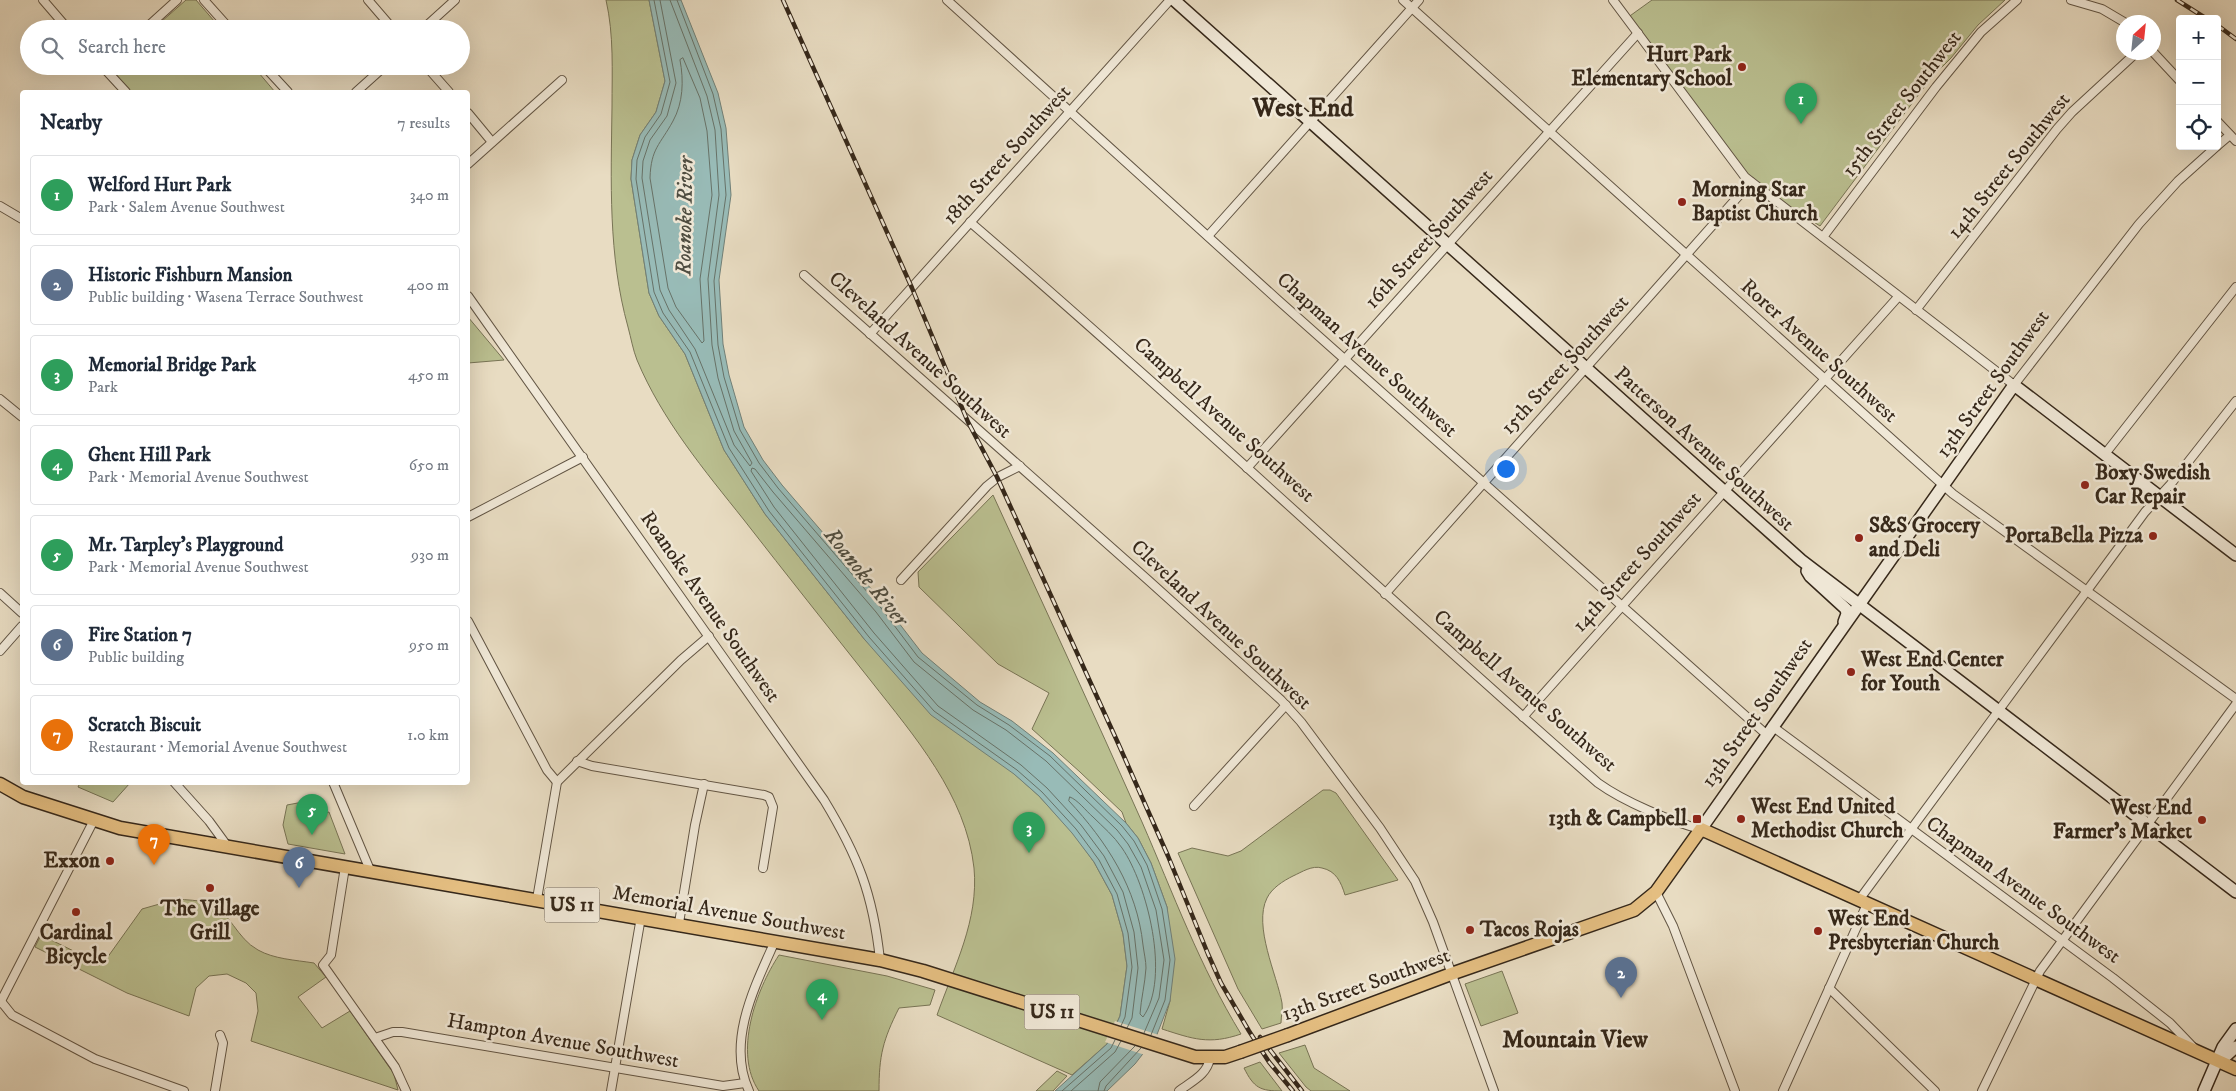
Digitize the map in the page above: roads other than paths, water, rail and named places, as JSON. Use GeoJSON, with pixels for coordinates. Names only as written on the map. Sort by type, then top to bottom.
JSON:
{"type":"FeatureCollection","features":[{"type":"Feature","properties":{"kind":"main road","name":"Patterson Avenue Southwest"},"geometry":{"type":"LineString","coordinates":[[1172,0],[1801,560],[2236,892]]}},
{"type":"Feature","properties":{"kind":"main road"},"geometry":{"type":"LineString","coordinates":[[2014,385],[2236,555]]}},
{"type":"Feature","properties":{"kind":"main road","name":"13th Street Southwest"},"geometry":{"type":"LineString","coordinates":[[1210,1058],[1225,1057],[1240,1052],[1634,910],[1656,892],[2014,385]]}},
{"type":"Feature","properties":{"kind":"main road"},"geometry":{"type":"LineString","coordinates":[[1801,560],[1810,576],[1846,609],[1847,614],[1840,630]]}},
{"type":"Feature","properties":{"kind":"main road","name":"Memorial Avenue Southwest"},"geometry":{"type":"LineString","coordinates":[[0,784],[22,797],[128,829],[679,923],[880,960],[923,971],[1181,1053],[1210,1058]]}},
{"type":"Feature","properties":{"kind":"main road","name":"Campbell Avenue Southwest"},"geometry":{"type":"LineString","coordinates":[[1701,829],[2236,1070]]}},
{"type":"Feature","properties":{"kind":"main road"},"geometry":{"type":"LineString","coordinates":[[2204,1091],[2223,1047],[2236,1029]]}},
{"type":"Feature","properties":{"kind":"main road"},"geometry":{"type":"LineString","coordinates":[[2218,1062],[2236,1047]]}},
{"type":"Feature","properties":{"kind":"street"},"geometry":{"type":"LineString","coordinates":[[43,0],[60,20]]}},
{"type":"Feature","properties":{"kind":"street"},"geometry":{"type":"LineString","coordinates":[[155,20],[177,0]]}},
{"type":"Feature","properties":{"kind":"street"},"geometry":{"type":"LineString","coordinates":[[204,0],[222,20]]}},
{"type":"Feature","properties":{"kind":"street"},"geometry":{"type":"LineString","coordinates":[[368,0],[385,20]]}},
{"type":"Feature","properties":{"kind":"street"},"geometry":{"type":"LineString","coordinates":[[433,20],[455,0]]}},
{"type":"Feature","properties":{"kind":"street","name":"Chapman Avenue Southwest"},"geometry":{"type":"LineString","coordinates":[[947,0],[1621,606],[1769,730],[1912,829],[2062,940],[2170,1023],[2199,1053]]}},
{"type":"Feature","properties":{"kind":"street","name":"18th Street Southwest"},"geometry":{"type":"LineString","coordinates":[[870,334],[1172,0]]}},
{"type":"Feature","properties":{"kind":"street","name":"Rorer Avenue Southwest"},"geometry":{"type":"LineString","coordinates":[[1403,0],[1944,486],[2236,699]]}},
{"type":"Feature","properties":{"kind":"street"},"geometry":{"type":"LineString","coordinates":[[1208,236],[1419,0]]}},
{"type":"Feature","properties":{"kind":"street"},"geometry":{"type":"LineString","coordinates":[[1613,0],[1751,182],[2014,385]]}},
{"type":"Feature","properties":{"kind":"street","name":"15th Street Southwest"},"geometry":{"type":"LineString","coordinates":[[1823,237],[1930,94],[1981,32],[2017,0]]}},
{"type":"Feature","properties":{"kind":"street"},"geometry":{"type":"LineString","coordinates":[[2070,0],[2102,9],[2116,17]]}},
{"type":"Feature","properties":{"kind":"street","name":"16th Street Southwest"},"geometry":{"type":"LineString","coordinates":[[1247,468],[1638,33]]}},
{"type":"Feature","properties":{"kind":"street","name":"14th Street Southwest"},"geometry":{"type":"LineString","coordinates":[[1916,310],[2057,129],[2072,112],[2129,60]]}},
{"type":"Feature","properties":{"kind":"street"},"geometry":{"type":"LineString","coordinates":[[2160,60],[2176,77]]}},
{"type":"Feature","properties":{"kind":"street"},"geometry":{"type":"LineString","coordinates":[[110,75],[124,90]]}},
{"type":"Feature","properties":{"kind":"street"},"geometry":{"type":"LineString","coordinates":[[272,75],[286,90]]}},
{"type":"Feature","properties":{"kind":"street"},"geometry":{"type":"LineString","coordinates":[[358,90],[374,75]]}},
{"type":"Feature","properties":{"kind":"street"},"geometry":{"type":"LineString","coordinates":[[434,75],[447,90]]}},
{"type":"Feature","properties":{"kind":"street"},"geometry":{"type":"LineString","coordinates":[[470,162],[562,80]]}},
{"type":"Feature","properties":{"kind":"street"},"geometry":{"type":"LineString","coordinates":[[470,116],[492,142]]}},
{"type":"Feature","properties":{"kind":"street"},"geometry":{"type":"LineString","coordinates":[[2221,125],[2233,138]]}},
{"type":"Feature","properties":{"kind":"street","name":"13th Street Southwest"},"geometry":{"type":"LineString","coordinates":[[2221,144],[2233,138]]}},
{"type":"Feature","properties":{"kind":"street","name":"13th Street Southwest"},"geometry":{"type":"LineString","coordinates":[[2014,385],[2154,206],[2213,150]]}},
{"type":"Feature","properties":{"kind":"street","name":"15th Street Southwest"},"geometry":{"type":"LineString","coordinates":[[1385,594],[1751,182]]}},
{"type":"Feature","properties":{"kind":"street"},"geometry":{"type":"LineString","coordinates":[[0,206],[20,218]]}},
{"type":"Feature","properties":{"kind":"street","name":"Campbell Avenue Southwest"},"geometry":{"type":"LineString","coordinates":[[970,222],[1523,717],[1609,791],[1686,826],[1701,829]]}},
{"type":"Feature","properties":{"kind":"street","name":"Cleveland Avenue Southwest"},"geometry":{"type":"LineString","coordinates":[[804,275],[1286,705],[1301,722],[1377,825],[1415,881],[1433,922],[1494,1091]]}},
{"type":"Feature","properties":{"kind":"street"},"geometry":{"type":"LineString","coordinates":[[2105,454],[2236,287]]}},
{"type":"Feature","properties":{"kind":"street","name":"14th Street Southwest"},"geometry":{"type":"LineString","coordinates":[[1523,717],[1898,297]]}},
{"type":"Feature","properties":{"kind":"street","name":"Roanoke Avenue Southwest"},"geometry":{"type":"LineString","coordinates":[[470,299],[824,800],[851,847],[868,891],[880,960]]}},
{"type":"Feature","properties":{"kind":"street"},"geometry":{"type":"LineString","coordinates":[[0,399],[20,415]]}},
{"type":"Feature","properties":{"kind":"street"},"geometry":{"type":"LineString","coordinates":[[1783,1091],[1829,988],[1863,902],[1912,829],[2086,591],[2145,512],[2236,401]]}},
{"type":"Feature","properties":{"kind":"street"},"geometry":{"type":"LineString","coordinates":[[470,516],[583,457]]}},
{"type":"Feature","properties":{"kind":"street"},"geometry":{"type":"LineString","coordinates":[[901,580],[987,486],[998,477],[1020,466]]}},
{"type":"Feature","properties":{"kind":"street"},"geometry":{"type":"LineString","coordinates":[[0,593],[20,611]]}},
{"type":"Feature","properties":{"kind":"street"},"geometry":{"type":"LineString","coordinates":[[470,625],[547,770],[557,782]]}},
{"type":"Feature","properties":{"kind":"street"},"geometry":{"type":"LineString","coordinates":[[0,651],[20,628]]}},
{"type":"Feature","properties":{"kind":"street"},"geometry":{"type":"LineString","coordinates":[[537,899],[557,782],[709,636]]}},
{"type":"Feature","properties":{"kind":"street"},"geometry":{"type":"LineString","coordinates":[[1982,1091],[2035,979],[2236,704]]}},
{"type":"Feature","properties":{"kind":"street"},"geometry":{"type":"LineString","coordinates":[[1194,806],[1286,705]]}},
{"type":"Feature","properties":{"kind":"street"},"geometry":{"type":"LineString","coordinates":[[577,761],[592,766],[764,794],[769,797],[773,807],[763,868]]}},
{"type":"Feature","properties":{"kind":"street"},"geometry":{"type":"LineString","coordinates":[[679,923],[695,825],[704,784]]}},
{"type":"Feature","properties":{"kind":"street"},"geometry":{"type":"LineString","coordinates":[[177,785],[210,820],[228,847]]}},
{"type":"Feature","properties":{"kind":"street"},"geometry":{"type":"LineString","coordinates":[[334,785],[370,870]]}},
{"type":"Feature","properties":{"kind":"street"},"geometry":{"type":"LineString","coordinates":[[94,820],[0,1002],[12,1015],[95,1058],[184,1091]]}},
{"type":"Feature","properties":{"kind":"street"},"geometry":{"type":"LineString","coordinates":[[345,867],[331,955],[323,964],[395,1067],[406,1091]]}},
{"type":"Feature","properties":{"kind":"street"},"geometry":{"type":"LineString","coordinates":[[1656,892],[1673,926],[1735,1091]]}},
{"type":"Feature","properties":{"kind":"street"},"geometry":{"type":"LineString","coordinates":[[611,1091],[641,917]]}},
{"type":"Feature","properties":{"kind":"street"},"geometry":{"type":"LineString","coordinates":[[747,1087],[742,1055],[745,1014],[757,980],[775,941]]}},
{"type":"Feature","properties":{"kind":"street"},"geometry":{"type":"LineString","coordinates":[[1829,988],[1935,1091]]}},
{"type":"Feature","properties":{"kind":"street","name":"Hampton Avenue Southwest"},"geometry":{"type":"LineString","coordinates":[[375,1038],[392,1032],[402,1032],[723,1086],[747,1087]]}},
{"type":"Feature","properties":{"kind":"street"},"geometry":{"type":"LineString","coordinates":[[215,1091],[223,1043],[220,1035]]}},
{"type":"Feature","properties":{"kind":"street"},"geometry":{"type":"LineString","coordinates":[[1179,1091],[1208,1068],[1210,1058]]}},
{"type":"Feature","properties":{"kind":"water","name":"Roanoke River"},"geometry":{"type":"Polygon","coordinates":[[[649,0],[681,0],[718,93],[726,128],[731,195],[719,280],[723,344],[729,375],[744,427],[763,460],[782,485],[885,605],[922,653],[980,702],[1012,721],[1053,753],[1126,823],[1138,838],[1151,863],[1167,907],[1175,959],[1170,1001],[1156,1037],[1135,1064],[1107,1091],[1055,1091],[1107,1044],[1120,1016],[1127,966],[1123,934],[1112,895],[1094,862],[1072,833],[1039,796],[1014,774],[931,715],[865,640],[765,514],[724,450],[685,354],[659,316],[649,293],[631,179],[632,160],[640,135],[656,112],[665,81],[649,0]]]}},
{"type":"Feature","properties":{"kind":"railway"},"geometry":{"type":"LineString","coordinates":[[783,0],[912,288],[968,422],[997,477],[1118,743],[1221,983],[1269,1062],[1293,1091]]}},
{"type":"Feature","properties":{"kind":"railway"},"geometry":{"type":"LineString","coordinates":[[2177,0],[2201,15]]}},
{"type":"Feature","properties":{"kind":"railway"},"geometry":{"type":"LineString","coordinates":[[2221,28],[2236,39]]}},
{"type":"Feature","properties":{"kind":"railway"},"geometry":{"type":"LineString","coordinates":[[1260,1037],[1302,1091]]}},
{"type":"Feature","properties":{"kind":"place","name":"Hurt Park Elementary School"},"geometry":{"type":"Point","coordinates":[1742,67]}},
{"type":"Feature","properties":{"kind":"place","name":"Welford Hurt Park"},"geometry":{"type":"Point","coordinates":[1801,124]}},
{"type":"Feature","properties":{"kind":"place","name":"Morning Star Baptist Church"},"geometry":{"type":"Point","coordinates":[1682,202]}},
{"type":"Feature","properties":{"kind":"place","name":"Boxy Swedish Car Repair"},"geometry":{"type":"Point","coordinates":[2085,485]}},
{"type":"Feature","properties":{"kind":"place","name":"PortaBella Pizza"},"geometry":{"type":"Point","coordinates":[2153,536]}},
{"type":"Feature","properties":{"kind":"place","name":"S&S Grocery and Deli"},"geometry":{"type":"Point","coordinates":[1859,538]}},
{"type":"Feature","properties":{"kind":"place","name":"West End Center for Youth"},"geometry":{"type":"Point","coordinates":[1851,672]}},
{"type":"Feature","properties":{"kind":"place","name":"13th & Campbell"},"geometry":{"type":"Point","coordinates":[1697,819]}},
{"type":"Feature","properties":{"kind":"place","name":"West End United Methodist Church"},"geometry":{"type":"Point","coordinates":[1741,819]}},
{"type":"Feature","properties":{"kind":"place","name":"West End Farmer's Market"},"geometry":{"type":"Point","coordinates":[2202,820]}},
{"type":"Feature","properties":{"kind":"place","name":"Mr. Tarpley's Playground"},"geometry":{"type":"Point","coordinates":[312,835]}},
{"type":"Feature","properties":{"kind":"place","name":"Memorial Bridge Park"},"geometry":{"type":"Point","coordinates":[1029,853]}},
{"type":"Feature","properties":{"kind":"place","name":"Exxon"},"geometry":{"type":"Point","coordinates":[110,861]}},
{"type":"Feature","properties":{"kind":"place","name":"Scratch Biscuit"},"geometry":{"type":"Point","coordinates":[154,865]}},
{"type":"Feature","properties":{"kind":"place","name":"The Village Grill"},"geometry":{"type":"Point","coordinates":[210,888]}},
{"type":"Feature","properties":{"kind":"place","name":"Fire Station 7"},"geometry":{"type":"Point","coordinates":[299,888]}},
{"type":"Feature","properties":{"kind":"place","name":"Cardinal Bicycle"},"geometry":{"type":"Point","coordinates":[76,912]}},
{"type":"Feature","properties":{"kind":"place","name":"Tacos Rojas"},"geometry":{"type":"Point","coordinates":[1470,930]}},
{"type":"Feature","properties":{"kind":"place","name":"West End Presbyterian Church"},"geometry":{"type":"Point","coordinates":[1818,931]}},
{"type":"Feature","properties":{"kind":"place","name":"Historic Fishburn Mansion"},"geometry":{"type":"Point","coordinates":[1621,998]}},
{"type":"Feature","properties":{"kind":"place","name":"Ghent Hill Park"},"geometry":{"type":"Point","coordinates":[822,1020]}},
{"type":"Feature","properties":{"kind":"district","name":"West End"},"geometry":{"type":"Point","coordinates":[1303,108]}},
{"type":"Feature","properties":{"kind":"district","name":"Mountain View"},"geometry":{"type":"Point","coordinates":[1575,1040]}}]}
